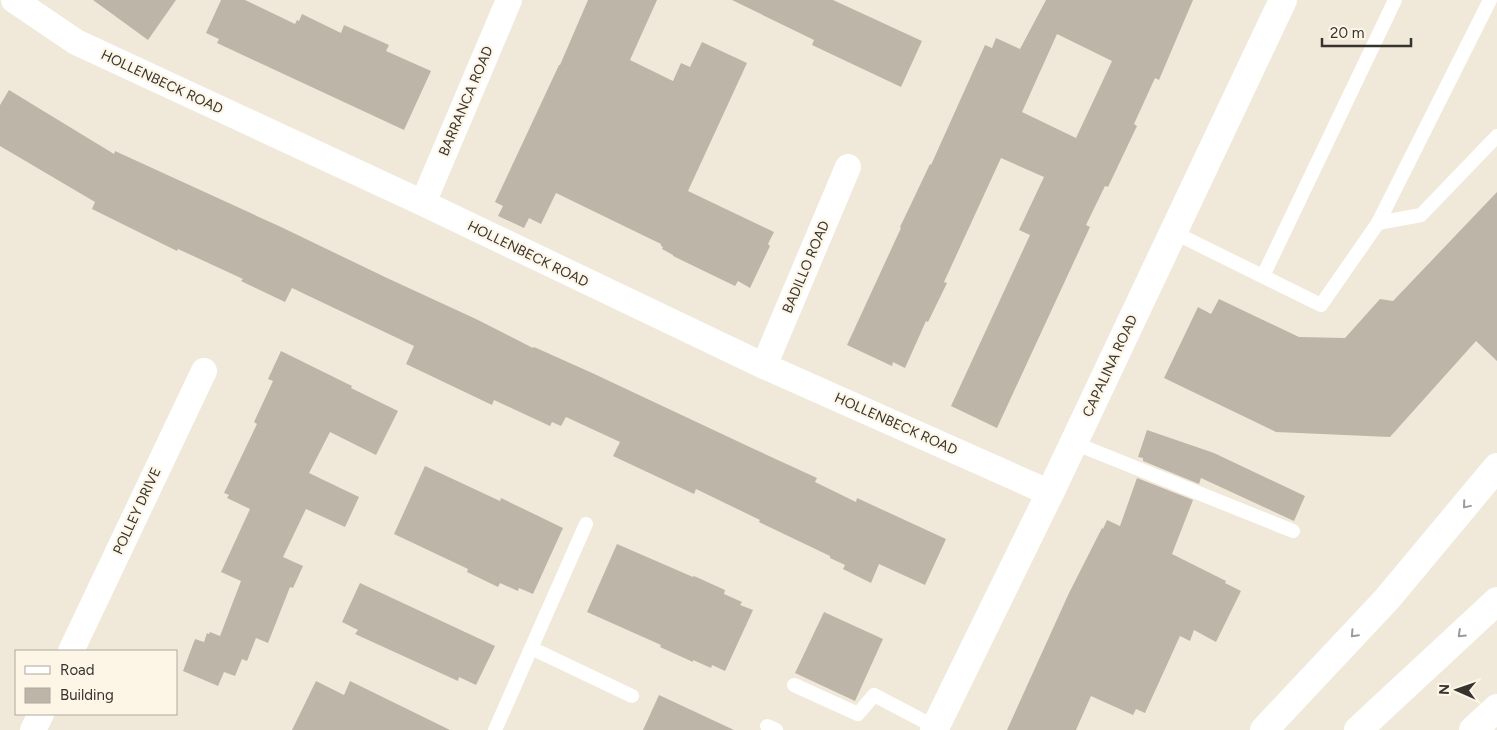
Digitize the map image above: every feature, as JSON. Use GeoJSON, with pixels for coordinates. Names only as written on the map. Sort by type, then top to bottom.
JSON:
{"type":"FeatureCollection","features":[{"type":"Feature","properties":{"kind":"main road","name":"CAPALINA ROAD"},"geometry":{"type":"LineString","coordinates":[[935,729],[1074,443],[1283,0]]}},
{"type":"Feature","properties":{"kind":"main road"},"geometry":{"type":"LineString","coordinates":[[1264,730],[1387,598],[1497,467]]}},
{"type":"Feature","properties":{"kind":"main road"},"geometry":{"type":"LineString","coordinates":[[1358,730],[1497,601]]}},
{"type":"Feature","properties":{"kind":"main road"},"geometry":{"type":"LineString","coordinates":[[1473,730],[1497,708]]}},
{"type":"Feature","properties":{"kind":"street"},"geometry":{"type":"LineString","coordinates":[[0,7],[5,0]]}},
{"type":"Feature","properties":{"kind":"street","name":"HOLLENBECK ROAD"},"geometry":{"type":"LineString","coordinates":[[14,0],[76,42],[423,203],[764,366],[1050,493]]}},
{"type":"Feature","properties":{"kind":"street","name":"BARRANCA ROAD"},"geometry":{"type":"LineString","coordinates":[[423,203],[509,0]]}},
{"type":"Feature","properties":{"kind":"street","name":"BADILLO ROAD"},"geometry":{"type":"LineString","coordinates":[[764,366],[848,167]]}},
{"type":"Feature","properties":{"kind":"street","name":"POLLEY DRIVE"},"geometry":{"type":"LineString","coordinates":[[70,650],[204,371]]}},
{"type":"Feature","properties":{"kind":"street"},"geometry":{"type":"LineString","coordinates":[[33,730],[40,715]]}},
{"type":"Feature","properties":{"kind":"lane"},"geometry":{"type":"LineString","coordinates":[[1263,276],[1394,0]]}},
{"type":"Feature","properties":{"kind":"lane"},"geometry":{"type":"LineString","coordinates":[[1173,232],[1321,305],[1378,224],[1490,0]]}},
{"type":"Feature","properties":{"kind":"lane"},"geometry":{"type":"LineString","coordinates":[[1378,224],[1421,215],[1497,136]]}},
{"type":"Feature","properties":{"kind":"lane"},"geometry":{"type":"LineString","coordinates":[[1074,443],[1293,531]]}},
{"type":"Feature","properties":{"kind":"lane"},"geometry":{"type":"LineString","coordinates":[[495,730],[586,524]]}},
{"type":"Feature","properties":{"kind":"lane"},"geometry":{"type":"LineString","coordinates":[[531,648],[632,696]]}},
{"type":"Feature","properties":{"kind":"lane"},"geometry":{"type":"LineString","coordinates":[[794,685],[858,714],[874,695],[935,729]]}},
{"type":"Feature","properties":{"kind":"building"},"geometry":{"type":"Polygon","coordinates":[[[93,0],[176,0],[148,40],[93,0]]]}},
{"type":"Feature","properties":{"kind":"building"},"geometry":{"type":"Polygon","coordinates":[[[221,0],[245,0],[295,24],[297,20],[299,21],[302,14],[341,33],[344,25],[389,45],[386,51],[431,71],[404,130],[217,43],[219,39],[206,33],[221,0]]]}},
{"type":"Feature","properties":{"kind":"building"},"geometry":{"type":"Polygon","coordinates":[[[588,0],[657,0],[630,60],[673,81],[681,63],[690,67],[702,42],[747,63],[688,191],[774,232],[768,244],[770,246],[750,288],[738,281],[735,286],[673,256],[662,249],[661,244],[556,193],[541,224],[529,218],[524,228],[498,216],[503,206],[495,202],[560,65],[588,0]]]}},
{"type":"Feature","properties":{"kind":"building"},"geometry":{"type":"Polygon","coordinates":[[[732,0],[833,0],[922,41],[901,87],[812,45],[814,40],[732,0]]]}},
{"type":"Feature","properties":{"kind":"building"},"geometry":{"type":"Polygon","coordinates":[[[1046,0],[1193,0],[1159,80],[1155,78],[1134,124],[1137,126],[1108,187],[1105,186],[1086,225],[1090,227],[997,428],[951,406],[1030,235],[1019,230],[1044,177],[1001,158],[944,282],[947,283],[928,322],[926,321],[905,368],[893,362],[892,366],[847,345],[985,45],[992,48],[996,38],[1020,49],[1046,0]],[[1057,34],[1022,112],[1076,138],[1112,61],[1057,34]]]}},
{"type":"Feature","properties":{"kind":"building"},"geometry":{"type":"Polygon","coordinates":[[[9,90],[114,154],[115,151],[281,227],[533,348],[590,372],[817,478],[815,482],[856,502],[857,498],[946,539],[925,585],[879,564],[871,583],[843,569],[845,565],[830,558],[830,556],[759,522],[760,520],[696,489],[694,494],[613,456],[620,442],[566,417],[561,426],[552,422],[550,426],[494,400],[492,405],[406,364],[414,346],[292,288],[285,302],[241,281],[243,279],[178,249],[177,251],[92,209],[95,202],[0,146],[0,105],[9,90]]]}},
{"type":"Feature","properties":{"kind":"building"},"geometry":{"type":"Polygon","coordinates":[[[1497,192],[1497,361],[1476,341],[1390,437],[1276,432],[1164,378],[1198,307],[1211,314],[1219,299],[1299,337],[1345,338],[1380,299],[1393,301],[1497,192]]]}},
{"type":"Feature","properties":{"kind":"building"},"geometry":{"type":"Polygon","coordinates":[[[281,351],[398,411],[376,455],[330,432],[309,473],[359,497],[345,527],[306,509],[283,557],[303,566],[293,588],[290,587],[268,643],[256,638],[247,661],[242,659],[235,676],[224,672],[218,686],[183,671],[195,639],[204,642],[207,633],[209,634],[210,632],[220,636],[241,581],[221,572],[250,509],[227,498],[229,495],[224,493],[257,424],[254,422],[273,381],[268,379],[281,351]]]}},
{"type":"Feature","properties":{"kind":"building"},"geometry":{"type":"Polygon","coordinates":[[[1147,430],[1214,453],[1305,496],[1294,521],[1201,478],[1199,484],[1143,461],[1143,458],[1138,457],[1147,430]]]}},
{"type":"Feature","properties":{"kind":"building"},"geometry":{"type":"Polygon","coordinates":[[[425,466],[500,501],[501,498],[563,528],[533,594],[519,588],[518,591],[500,583],[498,587],[467,572],[468,569],[394,534],[425,466]]]}},
{"type":"Feature","properties":{"kind":"building"},"geometry":{"type":"Polygon","coordinates":[[[1137,478],[1193,500],[1172,554],[1226,581],[1225,583],[1241,591],[1216,642],[1194,630],[1190,641],[1180,636],[1145,713],[1136,709],[1133,715],[1091,696],[1076,730],[1007,730],[1069,593],[1102,528],[1107,520],[1120,526],[1137,478]]]}},
{"type":"Feature","properties":{"kind":"building"},"geometry":{"type":"Polygon","coordinates":[[[617,544],[725,590],[724,594],[742,602],[740,605],[753,610],[725,671],[712,665],[711,668],[693,660],[693,662],[660,647],[661,645],[587,612],[617,544]]]}},
{"type":"Feature","properties":{"kind":"building"},"geometry":{"type":"Polygon","coordinates":[[[360,583],[495,646],[476,685],[459,677],[458,681],[355,634],[358,630],[342,622],[360,583]]]}},
{"type":"Feature","properties":{"kind":"building"},"geometry":{"type":"Polygon","coordinates":[[[824,612],[883,639],[855,701],[795,673],[824,612]]]}},
{"type":"Feature","properties":{"kind":"building"},"geometry":{"type":"Polygon","coordinates":[[[316,681],[344,695],[350,681],[450,730],[292,730],[316,681]]]}},
{"type":"Feature","properties":{"kind":"building"},"geometry":{"type":"Polygon","coordinates":[[[659,695],[734,730],[643,730],[659,695]]]}}]}
